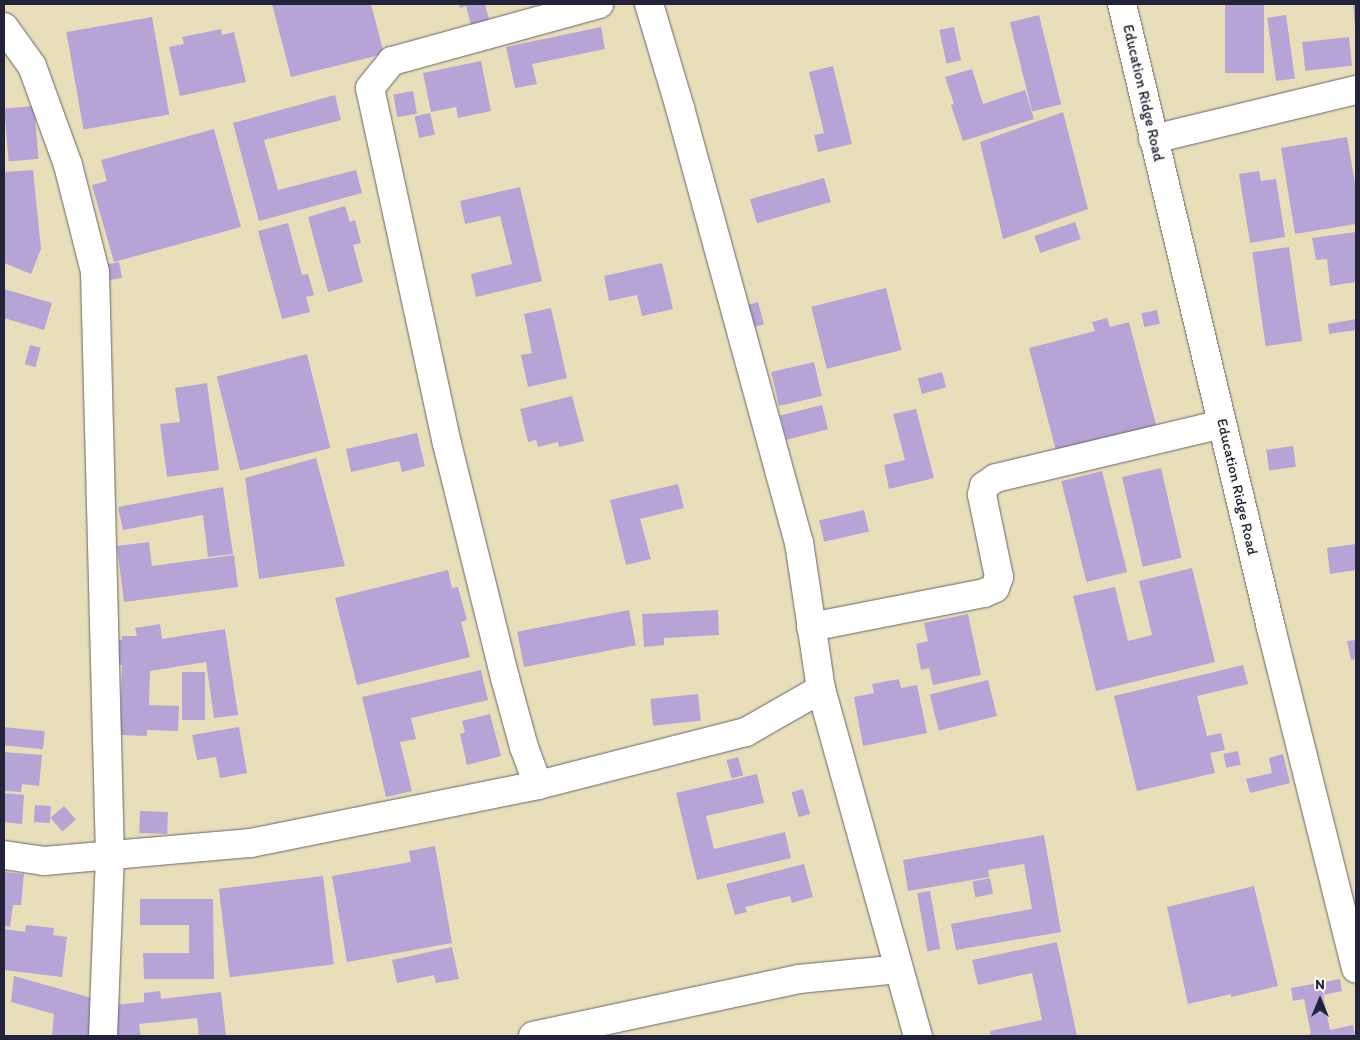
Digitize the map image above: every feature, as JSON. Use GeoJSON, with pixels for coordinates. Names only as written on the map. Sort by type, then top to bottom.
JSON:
{"type":"FeatureCollection","features":[{"type":"Feature","properties":{"kind":"street"},"geometry":{"type":"LineString","coordinates":[[538,784],[524,747],[505,678],[447,444],[370,88],[392,61],[598,4]]}},
{"type":"Feature","properties":{"kind":"street"},"geometry":{"type":"LineString","coordinates":[[649,4],[680,108],[799,542],[821,689],[918,1036]]}},
{"type":"Feature","properties":{"kind":"street","name":"Education Ridge Road"},"geometry":{"type":"LineString","coordinates":[[1122,4],[1222,424],[1356,969]]}},
{"type":"Feature","properties":{"kind":"street"},"geometry":{"type":"LineString","coordinates":[[4,27],[32,66],[68,165],[95,272],[110,855],[103,1036]]}},
{"type":"Feature","properties":{"kind":"street"},"geometry":{"type":"LineString","coordinates":[[1153,139],[1356,90]]}},
{"type":"Feature","properties":{"kind":"street"},"geometry":{"type":"LineString","coordinates":[[811,627],[984,593],[995,588],[999,577],[982,496],[984,486],[996,478],[1222,424]]}},
{"type":"Feature","properties":{"kind":"street"},"geometry":{"type":"LineString","coordinates":[[4,856],[44,861],[252,843],[538,784],[746,732],[821,689]]}},
{"type":"Feature","properties":{"kind":"street"},"geometry":{"type":"LineString","coordinates":[[533,1036],[799,979],[899,969]]}},
{"type":"Feature","properties":{"kind":"building"},"geometry":{"type":"Polygon","coordinates":[[[272,4],[371,4],[384,54],[291,77],[272,4]]]}},
{"type":"Feature","properties":{"kind":"building"},"geometry":{"type":"Polygon","coordinates":[[[459,4],[485,4],[491,27],[480,23],[471,25],[466,6],[460,8],[459,4]]]}},
{"type":"Feature","properties":{"kind":"building"},"geometry":{"type":"Polygon","coordinates":[[[1225,4],[1264,4],[1264,73],[1225,73],[1225,4]]]}},
{"type":"Feature","properties":{"kind":"building"},"geometry":{"type":"Polygon","coordinates":[[[1353,4],[1356,4],[1356,28],[1355,28],[1353,4]]]}},
{"type":"Feature","properties":{"kind":"building"},"geometry":{"type":"Polygon","coordinates":[[[1039,15],[1061,104],[1032,112],[1010,22],[1039,15]]]}},
{"type":"Feature","properties":{"kind":"building"},"geometry":{"type":"Polygon","coordinates":[[[1286,15],[1295,78],[1276,81],[1267,18],[1286,15]]]}},
{"type":"Feature","properties":{"kind":"building"},"geometry":{"type":"Polygon","coordinates":[[[152,17],[169,114],[84,130],[66,32],[152,17]]]}},
{"type":"Feature","properties":{"kind":"building"},"geometry":{"type":"Polygon","coordinates":[[[601,27],[605,49],[532,64],[537,84],[515,88],[506,47],[601,27]]]}},
{"type":"Feature","properties":{"kind":"building"},"geometry":{"type":"Polygon","coordinates":[[[954,27],[961,60],[946,63],[939,30],[954,27]]]}},
{"type":"Feature","properties":{"kind":"building"},"geometry":{"type":"Polygon","coordinates":[[[221,29],[222,35],[234,32],[246,82],[180,96],[169,47],[184,44],[182,37],[221,29]]]}},
{"type":"Feature","properties":{"kind":"building"},"geometry":{"type":"Polygon","coordinates":[[[1349,37],[1352,66],[1305,71],[1302,42],[1349,37]]]}},
{"type":"Feature","properties":{"kind":"building"},"geometry":{"type":"Polygon","coordinates":[[[481,61],[491,111],[458,118],[456,107],[431,112],[423,73],[481,61]]]}},
{"type":"Feature","properties":{"kind":"building"},"geometry":{"type":"Polygon","coordinates":[[[833,66],[852,144],[818,152],[814,135],[824,133],[809,72],[833,66]]]}},
{"type":"Feature","properties":{"kind":"building"},"geometry":{"type":"Polygon","coordinates":[[[972,69],[983,104],[1025,90],[1034,119],[963,141],[951,105],[954,104],[945,77],[972,69]]]}},
{"type":"Feature","properties":{"kind":"building"},"geometry":{"type":"Polygon","coordinates":[[[413,91],[417,114],[397,117],[393,94],[413,91]]]}},
{"type":"Feature","properties":{"kind":"building"},"geometry":{"type":"Polygon","coordinates":[[[335,95],[341,120],[264,140],[278,190],[356,170],[362,193],[259,221],[233,123],[335,95]]]}},
{"type":"Feature","properties":{"kind":"building"},"geometry":{"type":"Polygon","coordinates":[[[34,106],[39,159],[9,161],[4,109],[34,106]]]}},
{"type":"Feature","properties":{"kind":"building"},"geometry":{"type":"Polygon","coordinates":[[[1063,112],[1088,209],[1003,239],[980,142],[1063,112]]]}},
{"type":"Feature","properties":{"kind":"building"},"geometry":{"type":"Polygon","coordinates":[[[430,113],[435,134],[419,138],[414,117],[430,113]]]}},
{"type":"Feature","properties":{"kind":"building"},"geometry":{"type":"Polygon","coordinates":[[[214,129],[241,227],[114,262],[92,185],[107,181],[101,160],[214,129]]]}},
{"type":"Feature","properties":{"kind":"building"},"geometry":{"type":"Polygon","coordinates":[[[1347,137],[1356,189],[1356,224],[1295,234],[1281,148],[1347,137]]]}},
{"type":"Feature","properties":{"kind":"building"},"geometry":{"type":"Polygon","coordinates":[[[33,170],[41,249],[31,274],[4,263],[4,172],[33,170]]]}},
{"type":"Feature","properties":{"kind":"building"},"geometry":{"type":"Polygon","coordinates":[[[1259,171],[1261,181],[1276,179],[1285,237],[1250,243],[1239,174],[1259,171]]]}},
{"type":"Feature","properties":{"kind":"building"},"geometry":{"type":"Polygon","coordinates":[[[824,178],[831,202],[757,223],[750,199],[824,178]]]}},
{"type":"Feature","properties":{"kind":"building"},"geometry":{"type":"Polygon","coordinates":[[[520,187],[542,281],[476,297],[471,274],[512,264],[500,216],[465,224],[460,201],[520,187]]]}},
{"type":"Feature","properties":{"kind":"building"},"geometry":{"type":"Polygon","coordinates":[[[345,206],[350,222],[355,220],[361,243],[353,245],[363,282],[328,292],[308,217],[345,206]]]}},
{"type":"Feature","properties":{"kind":"building"},"geometry":{"type":"Polygon","coordinates":[[[1075,222],[1081,239],[1040,253],[1034,236],[1075,222]]]}},
{"type":"Feature","properties":{"kind":"building"},"geometry":{"type":"Polygon","coordinates":[[[288,223],[302,275],[308,274],[314,295],[306,297],[310,312],[282,319],[258,231],[288,223]]]}},
{"type":"Feature","properties":{"kind":"building"},"geometry":{"type":"Polygon","coordinates":[[[1356,232],[1356,282],[1330,286],[1327,259],[1316,260],[1312,238],[1356,232]]]}},
{"type":"Feature","properties":{"kind":"building"},"geometry":{"type":"Polygon","coordinates":[[[1289,247],[1302,341],[1266,346],[1252,252],[1289,247]]]}},
{"type":"Feature","properties":{"kind":"building"},"geometry":{"type":"Polygon","coordinates":[[[119,262],[122,278],[107,281],[104,265],[119,262]]]}},
{"type":"Feature","properties":{"kind":"building"},"geometry":{"type":"Polygon","coordinates":[[[662,263],[673,309],[642,316],[637,295],[609,301],[604,276],[662,263]]]}},
{"type":"Feature","properties":{"kind":"building"},"geometry":{"type":"Polygon","coordinates":[[[886,288],[901,350],[827,369],[811,307],[886,288]]]}},
{"type":"Feature","properties":{"kind":"building"},"geometry":{"type":"Polygon","coordinates":[[[4,289],[52,303],[44,330],[4,318],[4,289]]]}},
{"type":"Feature","properties":{"kind":"building"},"geometry":{"type":"Polygon","coordinates":[[[758,302],[764,324],[749,328],[744,306],[758,302]]]}},
{"type":"Feature","properties":{"kind":"building"},"geometry":{"type":"Polygon","coordinates":[[[551,308],[567,378],[528,387],[521,355],[532,353],[524,314],[551,308]]]}},
{"type":"Feature","properties":{"kind":"building"},"geometry":{"type":"Polygon","coordinates":[[[1157,310],[1160,324],[1144,327],[1141,313],[1157,310]]]}},
{"type":"Feature","properties":{"kind":"building"},"geometry":{"type":"Polygon","coordinates":[[[1107,318],[1110,327],[1129,322],[1158,432],[1058,458],[1029,348],[1095,331],[1092,322],[1107,318]]]}},
{"type":"Feature","properties":{"kind":"building"},"geometry":{"type":"Polygon","coordinates":[[[1356,319],[1356,330],[1329,334],[1328,324],[1356,319]]]}},
{"type":"Feature","properties":{"kind":"building"},"geometry":{"type":"Polygon","coordinates":[[[30,345],[41,348],[35,367],[25,364],[30,345]]]}},
{"type":"Feature","properties":{"kind":"building"},"geometry":{"type":"Polygon","coordinates":[[[307,354],[330,448],[240,471],[217,376],[307,354]]]}},
{"type":"Feature","properties":{"kind":"building"},"geometry":{"type":"Polygon","coordinates":[[[814,362],[822,396],[779,406],[771,372],[814,362]]]}},
{"type":"Feature","properties":{"kind":"building"},"geometry":{"type":"Polygon","coordinates":[[[942,372],[946,387],[922,394],[918,378],[942,372]]]}},
{"type":"Feature","properties":{"kind":"building"},"geometry":{"type":"Polygon","coordinates":[[[207,383],[219,470],[167,477],[160,424],[180,422],[175,388],[207,383]]]}},
{"type":"Feature","properties":{"kind":"building"},"geometry":{"type":"Polygon","coordinates":[[[572,396],[584,441],[559,447],[558,442],[538,447],[536,440],[528,442],[520,409],[572,396]]]}},
{"type":"Feature","properties":{"kind":"building"},"geometry":{"type":"Polygon","coordinates":[[[822,405],[828,429],[786,440],[780,415],[822,405]]]}},
{"type":"Feature","properties":{"kind":"building"},"geometry":{"type":"Polygon","coordinates":[[[916,409],[934,478],[889,489],[884,465],[905,460],[893,414],[916,409]]]}},
{"type":"Feature","properties":{"kind":"building"},"geometry":{"type":"Polygon","coordinates":[[[417,433],[425,466],[402,472],[399,461],[351,472],[346,449],[417,433]]]}},
{"type":"Feature","properties":{"kind":"building"},"geometry":{"type":"Polygon","coordinates":[[[1293,446],[1296,467],[1269,471],[1266,450],[1293,446]]]}},
{"type":"Feature","properties":{"kind":"building"},"geometry":{"type":"Polygon","coordinates":[[[316,458],[345,566],[259,579],[245,478],[316,458]]]}},
{"type":"Feature","properties":{"kind":"building"},"geometry":{"type":"Polygon","coordinates":[[[1161,468],[1182,558],[1143,567],[1122,477],[1161,468]]]}},
{"type":"Feature","properties":{"kind":"building"},"geometry":{"type":"Polygon","coordinates":[[[1102,471],[1127,572],[1086,582],[1061,481],[1102,471]]]}},
{"type":"Feature","properties":{"kind":"building"},"geometry":{"type":"Polygon","coordinates":[[[678,484],[684,508],[640,519],[651,559],[626,565],[610,500],[678,484]]]}},
{"type":"Feature","properties":{"kind":"building"},"geometry":{"type":"Polygon","coordinates":[[[223,487],[233,554],[208,557],[203,515],[123,530],[118,507],[223,487]]]}},
{"type":"Feature","properties":{"kind":"building"},"geometry":{"type":"Polygon","coordinates":[[[864,510],[869,531],[824,542],[819,520],[864,510]]]}},
{"type":"Feature","properties":{"kind":"building"},"geometry":{"type":"Polygon","coordinates":[[[149,542],[152,566],[234,555],[238,587],[124,602],[117,546],[149,542]]]}},
{"type":"Feature","properties":{"kind":"building"},"geometry":{"type":"Polygon","coordinates":[[[1356,544],[1356,570],[1330,574],[1327,548],[1356,544]]]}},
{"type":"Feature","properties":{"kind":"building"},"geometry":{"type":"Polygon","coordinates":[[[1192,568],[1215,662],[1096,691],[1073,596],[1115,587],[1128,641],[1152,635],[1139,581],[1192,568]]]}},
{"type":"Feature","properties":{"kind":"building"},"geometry":{"type":"Polygon","coordinates":[[[448,570],[452,588],[458,587],[467,620],[461,622],[470,657],[357,685],[335,598],[448,570]]]}},
{"type":"Feature","properties":{"kind":"building"},"geometry":{"type":"Polygon","coordinates":[[[629,610],[636,645],[524,667],[517,632],[629,610]]]}},
{"type":"Feature","properties":{"kind":"building"},"geometry":{"type":"Polygon","coordinates":[[[718,610],[719,635],[664,638],[664,645],[644,647],[642,614],[718,610]]]}},
{"type":"Feature","properties":{"kind":"building"},"geometry":{"type":"Polygon","coordinates":[[[968,614],[981,675],[933,685],[929,668],[921,670],[916,644],[928,641],[924,623],[968,614]]]}},
{"type":"Feature","properties":{"kind":"building"},"geometry":{"type":"Polygon","coordinates":[[[160,624],[162,639],[225,629],[238,715],[214,718],[206,662],[150,671],[149,705],[179,706],[178,731],[147,730],[147,736],[120,735],[122,665],[115,665],[116,640],[122,640],[122,636],[137,636],[135,628],[160,624]]]}},
{"type":"Feature","properties":{"kind":"building"},"geometry":{"type":"Polygon","coordinates":[[[1356,640],[1356,659],[1351,660],[1347,641],[1356,640]]]}},
{"type":"Feature","properties":{"kind":"building"},"geometry":{"type":"Polygon","coordinates":[[[1243,665],[1248,684],[1197,696],[1207,736],[1221,733],[1225,750],[1210,753],[1215,773],[1137,791],[1114,696],[1243,665]]]}},
{"type":"Feature","properties":{"kind":"building"},"geometry":{"type":"Polygon","coordinates":[[[481,670],[488,700],[411,718],[416,739],[400,742],[412,791],[386,797],[362,697],[481,670]]]}},
{"type":"Feature","properties":{"kind":"building"},"geometry":{"type":"Polygon","coordinates":[[[182,672],[205,672],[205,720],[182,720],[182,672]]]}},
{"type":"Feature","properties":{"kind":"building"},"geometry":{"type":"Polygon","coordinates":[[[899,679],[901,688],[917,685],[927,733],[863,746],[854,697],[874,693],[872,684],[899,679]]]}},
{"type":"Feature","properties":{"kind":"building"},"geometry":{"type":"Polygon","coordinates":[[[988,680],[997,716],[939,730],[930,695],[988,680]]]}},
{"type":"Feature","properties":{"kind":"building"},"geometry":{"type":"Polygon","coordinates":[[[698,694],[701,721],[653,726],[650,699],[698,694]]]}},
{"type":"Feature","properties":{"kind":"building"},"geometry":{"type":"Polygon","coordinates":[[[490,714],[501,756],[467,765],[460,734],[465,732],[462,721],[490,714]]]}},
{"type":"Feature","properties":{"kind":"building"},"geometry":{"type":"Polygon","coordinates":[[[4,727],[45,731],[43,749],[4,745],[4,727]]]}},
{"type":"Feature","properties":{"kind":"building"},"geometry":{"type":"Polygon","coordinates":[[[239,727],[247,773],[220,778],[216,757],[197,760],[192,735],[239,727]]]}},
{"type":"Feature","properties":{"kind":"building"},"geometry":{"type":"Polygon","coordinates":[[[1238,751],[1241,765],[1226,768],[1223,754],[1238,751]]]}},
{"type":"Feature","properties":{"kind":"building"},"geometry":{"type":"Polygon","coordinates":[[[4,752],[42,755],[39,786],[22,784],[21,792],[4,791],[4,752]]]}},
{"type":"Feature","properties":{"kind":"building"},"geometry":{"type":"Polygon","coordinates":[[[1283,754],[1290,783],[1250,793],[1246,779],[1272,773],[1269,758],[1283,754]]]}},
{"type":"Feature","properties":{"kind":"building"},"geometry":{"type":"Polygon","coordinates":[[[738,757],[743,775],[732,779],[726,760],[738,757]]]}},
{"type":"Feature","properties":{"kind":"building"},"geometry":{"type":"Polygon","coordinates":[[[757,774],[764,803],[706,816],[714,849],[785,832],[791,858],[697,880],[676,793],[757,774]]]}},
{"type":"Feature","properties":{"kind":"building"},"geometry":{"type":"Polygon","coordinates":[[[803,789],[810,814],[799,817],[791,792],[803,789]]]}},
{"type":"Feature","properties":{"kind":"building"},"geometry":{"type":"Polygon","coordinates":[[[4,793],[24,795],[22,824],[4,822],[4,793]]]}},
{"type":"Feature","properties":{"kind":"building"},"geometry":{"type":"Polygon","coordinates":[[[35,805],[51,806],[50,823],[34,822],[35,805]]]}},
{"type":"Feature","properties":{"kind":"building"},"geometry":{"type":"Polygon","coordinates":[[[64,806],[76,820],[62,831],[50,818],[64,806]]]}},
{"type":"Feature","properties":{"kind":"building"},"geometry":{"type":"Polygon","coordinates":[[[140,811],[168,812],[167,834],[139,833],[140,811]]]}},
{"type":"Feature","properties":{"kind":"building"},"geometry":{"type":"Polygon","coordinates":[[[1044,835],[1061,932],[956,950],[951,924],[1032,909],[1024,864],[988,870],[989,877],[908,891],[903,860],[1044,835]]]}},
{"type":"Feature","properties":{"kind":"building"},"geometry":{"type":"Polygon","coordinates":[[[435,846],[452,943],[347,962],[332,876],[411,862],[409,851],[435,846]]]}},
{"type":"Feature","properties":{"kind":"building"},"geometry":{"type":"Polygon","coordinates":[[[804,864],[813,897],[792,903],[790,896],[745,907],[747,912],[735,915],[726,884],[804,864]]]}},
{"type":"Feature","properties":{"kind":"building"},"geometry":{"type":"Polygon","coordinates":[[[4,872],[24,874],[21,905],[13,905],[10,927],[4,926],[4,872]]]}},
{"type":"Feature","properties":{"kind":"building"},"geometry":{"type":"Polygon","coordinates":[[[323,876],[334,964],[230,977],[219,889],[323,876]]]}},
{"type":"Feature","properties":{"kind":"building"},"geometry":{"type":"Polygon","coordinates":[[[990,878],[993,894],[975,897],[972,881],[990,878]]]}},
{"type":"Feature","properties":{"kind":"building"},"geometry":{"type":"Polygon","coordinates":[[[1254,886],[1278,986],[1231,997],[1231,994],[1188,1004],[1167,907],[1254,886]]]}},
{"type":"Feature","properties":{"kind":"building"},"geometry":{"type":"Polygon","coordinates":[[[930,891],[940,949],[927,951],[917,893],[930,891]]]}},
{"type":"Feature","properties":{"kind":"building"},"geometry":{"type":"Polygon","coordinates":[[[140,899],[213,899],[214,979],[144,979],[143,953],[189,953],[189,925],[140,925],[140,899]]]}},
{"type":"Feature","properties":{"kind":"building"},"geometry":{"type":"Polygon","coordinates":[[[26,925],[54,928],[53,935],[67,937],[62,977],[4,970],[4,929],[25,932],[26,925]]]}},
{"type":"Feature","properties":{"kind":"building"},"geometry":{"type":"Polygon","coordinates":[[[1057,942],[1077,1036],[991,1036],[990,1031],[1042,1020],[1032,973],[978,985],[972,960],[1057,942]]]}},
{"type":"Feature","properties":{"kind":"building"},"geometry":{"type":"Polygon","coordinates":[[[452,947],[459,979],[436,983],[434,975],[397,983],[392,960],[452,947]]]}},
{"type":"Feature","properties":{"kind":"building"},"geometry":{"type":"Polygon","coordinates":[[[14,976],[92,998],[90,1036],[52,1036],[54,1014],[11,1002],[14,976]]]}},
{"type":"Feature","properties":{"kind":"building"},"geometry":{"type":"Polygon","coordinates":[[[1340,979],[1342,991],[1323,995],[1330,1030],[1353,1025],[1355,1036],[1305,1036],[1311,1034],[1304,999],[1293,1001],[1291,988],[1340,979]]]}},
{"type":"Feature","properties":{"kind":"building"},"geometry":{"type":"Polygon","coordinates":[[[160,991],[161,999],[221,992],[226,1036],[199,1036],[197,1018],[139,1024],[141,1036],[113,1036],[113,1034],[117,1033],[114,1005],[144,1002],[144,993],[160,991]]]}}]}
